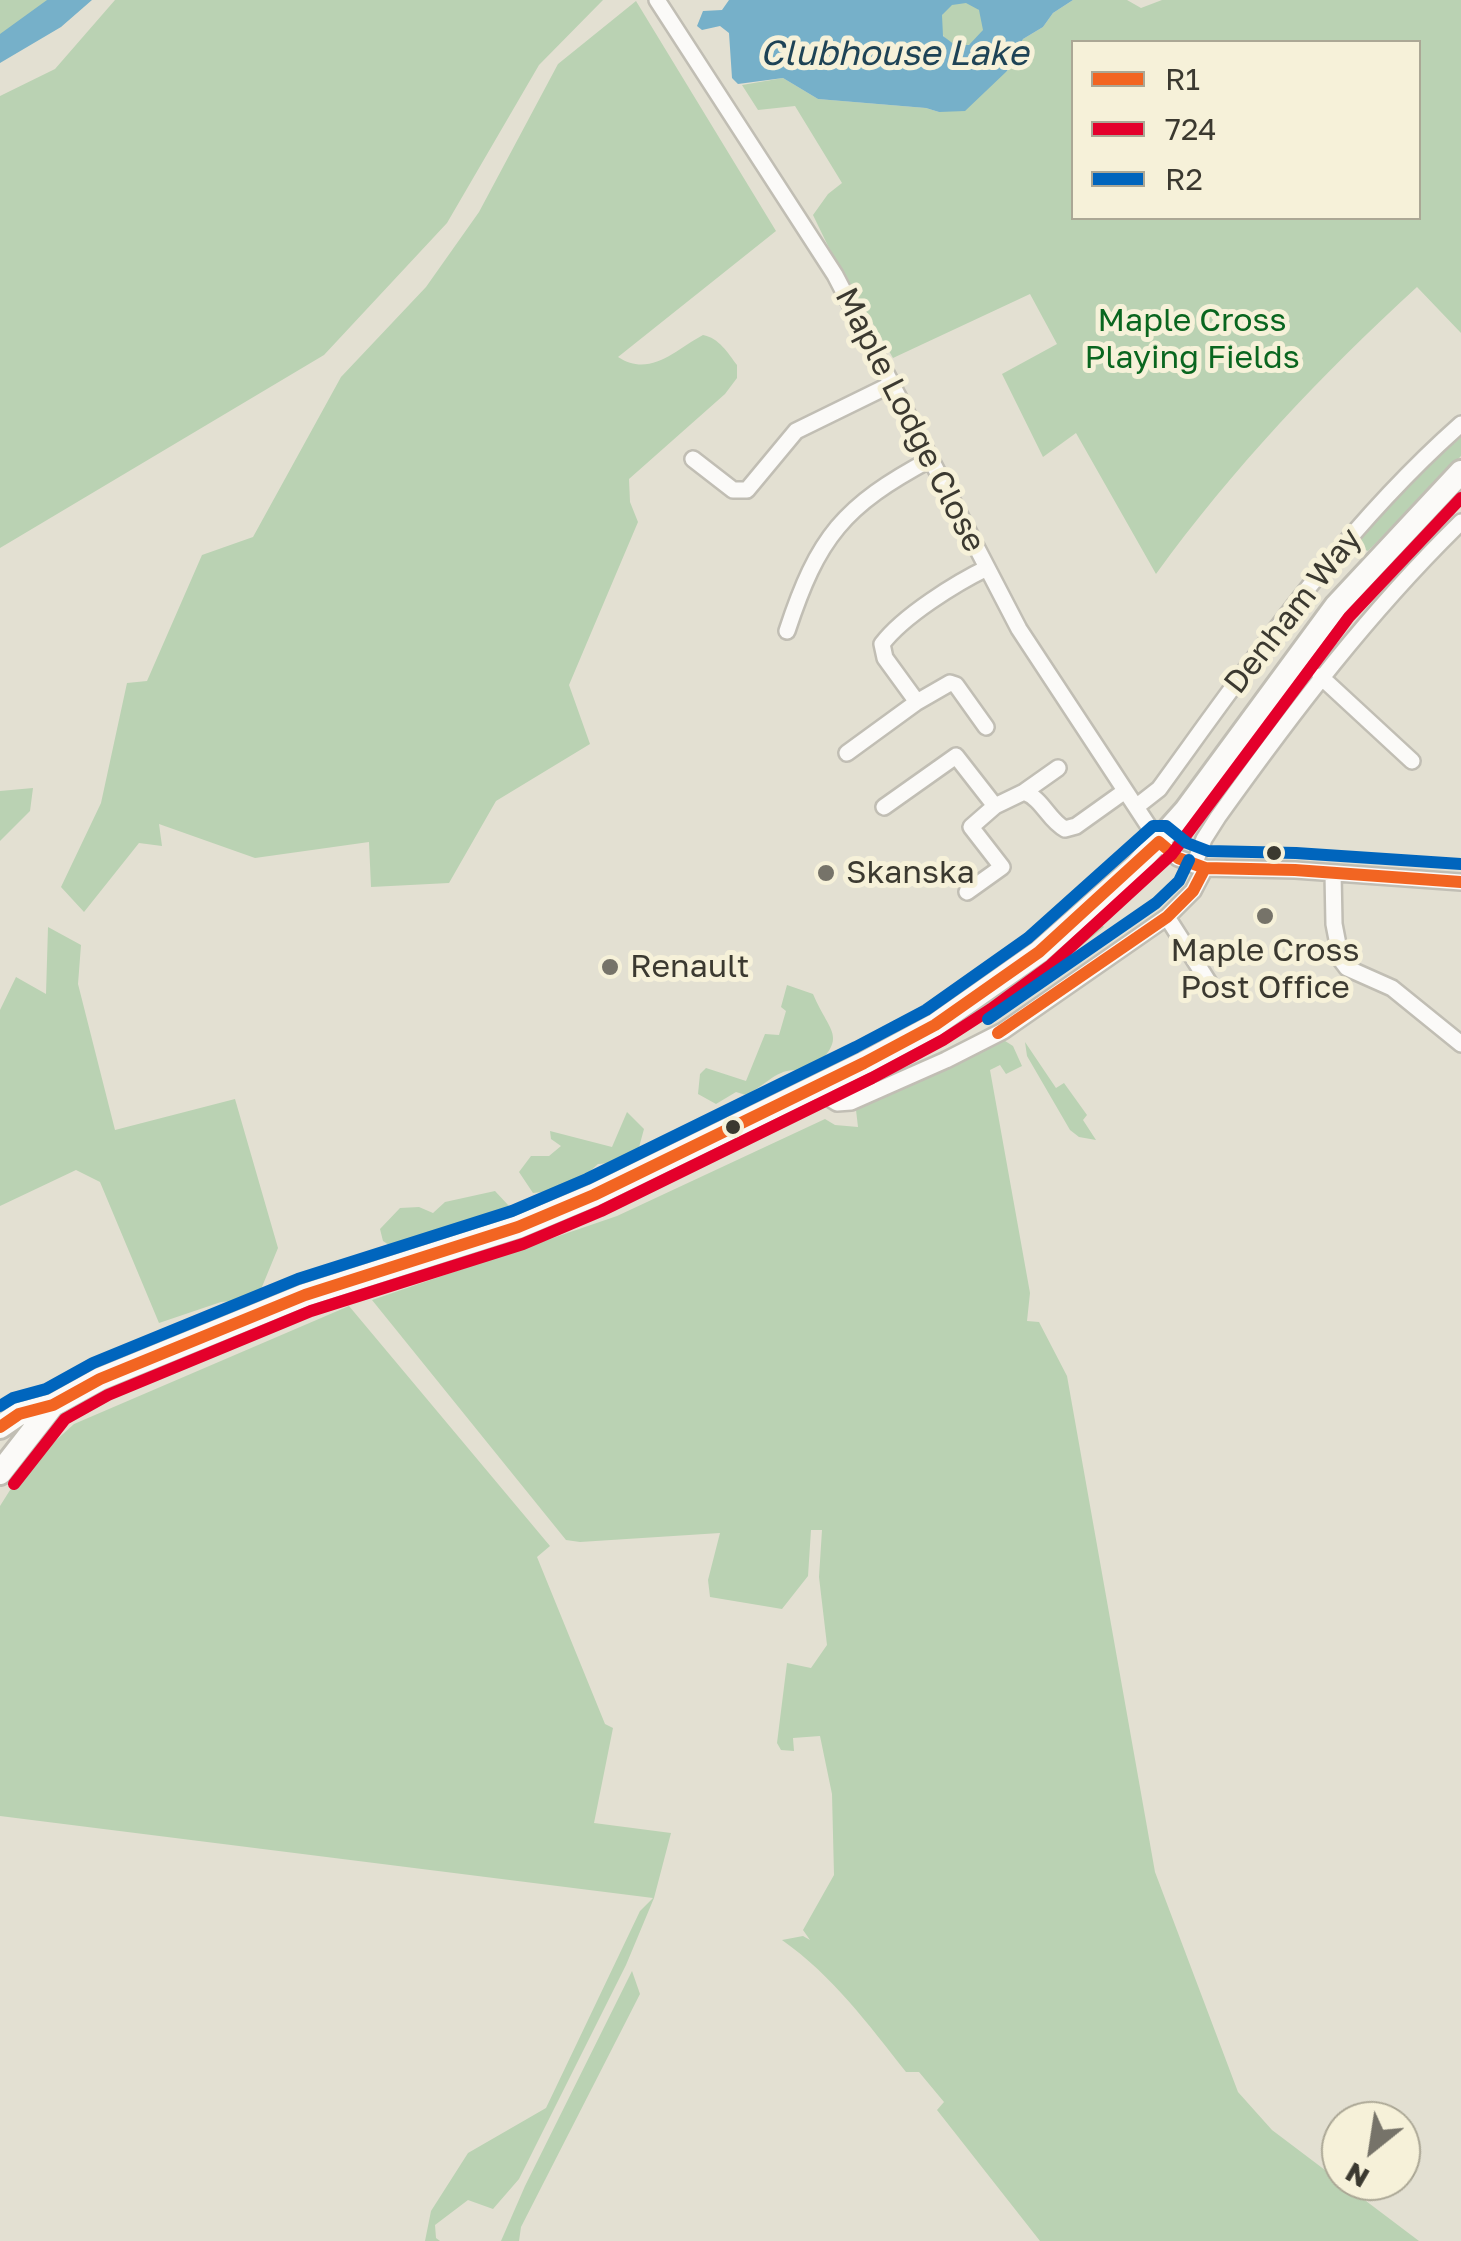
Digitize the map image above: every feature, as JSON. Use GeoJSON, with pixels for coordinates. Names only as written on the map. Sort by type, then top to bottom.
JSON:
{"type":"FeatureCollection","features":[{"type":"Feature","properties":{"kind":"main road"},"geometry":{"type":"LineString","coordinates":[[0,1427],[19,1414],[52,1405],[100,1379],[305,1294],[518,1227],[594,1196],[890,1050],[982,994],[1039,952],[1159,842],[1336,606],[1461,472]]}},
{"type":"Feature","properties":{"kind":"main road"},"geometry":{"type":"LineString","coordinates":[[0,1472],[52,1405]]}},
{"type":"Feature","properties":{"kind":"main road"},"geometry":{"type":"LineString","coordinates":[[0,1484],[23,1445]]}},
{"type":"Feature","properties":{"kind":"street","name":"Maple Lodge Close"},"geometry":{"type":"LineString","coordinates":[[657,0],[835,275],[1019,628],[1159,842]]}},
{"type":"Feature","properties":{"kind":"street"},"geometry":{"type":"LineString","coordinates":[[693,460],[733,490],[748,490],[796,432],[892,384]]}},
{"type":"Feature","properties":{"kind":"street","name":"Denham Way"},"geometry":{"type":"LineString","coordinates":[[1136,807],[1159,789],[1340,548],[1427,454],[1461,424]]}},
{"type":"Feature","properties":{"kind":"street"},"geometry":{"type":"LineString","coordinates":[[787,631],[809,568],[838,524],[864,500],[931,459]]}},
{"type":"Feature","properties":{"kind":"street","name":"Denham Way"},"geometry":{"type":"LineString","coordinates":[[813,1088],[837,1103],[851,1102],[946,1060],[1003,1030],[1166,917],[1194,891],[1218,817],[1320,676],[1393,590],[1461,522]]}},
{"type":"Feature","properties":{"kind":"street"},"geometry":{"type":"LineString","coordinates":[[917,702],[885,658],[882,644],[919,612],[986,568]]}},
{"type":"Feature","properties":{"kind":"street"},"geometry":{"type":"LineString","coordinates":[[1320,676],[1412,761]]}},
{"type":"Feature","properties":{"kind":"street"},"geometry":{"type":"LineString","coordinates":[[848,754],[943,685],[956,686],[986,727]]}},
{"type":"Feature","properties":{"kind":"street"},"geometry":{"type":"LineString","coordinates":[[884,807],[956,756],[995,806]]}},
{"type":"Feature","properties":{"kind":"street"},"geometry":{"type":"LineString","coordinates":[[968,892],[1002,867],[971,827],[995,806],[1058,768]]}},
{"type":"Feature","properties":{"kind":"street"},"geometry":{"type":"LineString","coordinates":[[1024,792],[1036,798],[1065,829],[1076,826],[1125,791]]}},
{"type":"Feature","properties":{"kind":"street"},"geometry":{"type":"LineString","coordinates":[[1159,842],[1178,858],[1199,866],[1461,882]]}},
{"type":"Feature","properties":{"kind":"street"},"geometry":{"type":"LineString","coordinates":[[1334,873],[1334,924],[1341,960],[1347,968],[1392,988],[1461,1044]]}},
{"type":"Feature","properties":{"kind":"street"},"geometry":{"type":"LineString","coordinates":[[1166,917],[1211,986]]}},
{"type":"Feature","properties":{"kind":"green space"},"geometry":{"type":"Polygon","coordinates":[[[0,0],[47,0],[49,2],[0,40],[0,0]]]}},
{"type":"Feature","properties":{"kind":"green space"},"geometry":{"type":"Polygon","coordinates":[[[115,0],[603,0],[539,65],[447,223],[324,355],[0,548],[0,96],[55,69],[115,0]]]}},
{"type":"Feature","properties":{"kind":"green space","name":"Maple Cross Playing Fields"},"geometry":{"type":"Polygon","coordinates":[[[1073,0],[1127,0],[1141,8],[1162,0],[1461,0],[1461,333],[1417,287],[1279,424],[1156,574],[1076,433],[1043,457],[1002,374],[1057,344],[1030,294],[893,358],[813,215],[842,183],[795,106],[758,110],[742,85],[783,78],[818,99],[939,112],[1007,71],[1023,39],[1043,27],[1053,13],[1073,0]]]}},
{"type":"Feature","properties":{"kind":"green space"},"geometry":{"type":"Polygon","coordinates":[[[636,1],[776,231],[618,357],[641,365],[652,363],[703,335],[727,351],[737,365],[737,378],[725,394],[629,479],[630,502],[638,522],[569,685],[590,744],[496,801],[449,883],[371,887],[369,842],[255,858],[159,824],[162,846],[139,843],[84,912],[61,887],[101,803],[127,683],[147,681],[202,555],[253,537],[341,377],[426,287],[479,212],[558,64],[636,1]]]}},
{"type":"Feature","properties":{"kind":"green space"},"geometry":{"type":"Polygon","coordinates":[[[962,2],[977,9],[984,24],[977,39],[962,46],[947,39],[940,24],[947,9],[962,2]]]}},
{"type":"Feature","properties":{"kind":"green space"},"geometry":{"type":"Polygon","coordinates":[[[1461,437],[1461,456],[1368,551],[1354,545],[1405,487],[1461,437]]]}},
{"type":"Feature","properties":{"kind":"green space"},"geometry":{"type":"Polygon","coordinates":[[[33,788],[30,811],[0,841],[0,791],[33,788]]]}},
{"type":"Feature","properties":{"kind":"green space"},"geometry":{"type":"Polygon","coordinates":[[[48,927],[81,945],[78,984],[115,1130],[235,1099],[278,1248],[257,1299],[221,1302],[159,1323],[100,1182],[76,1170],[0,1206],[0,1010],[16,977],[46,994],[48,927]]]}},
{"type":"Feature","properties":{"kind":"green space"},"geometry":{"type":"Polygon","coordinates":[[[1104,927],[1045,976],[994,1008],[990,1003],[1087,930],[1092,935],[1104,927]]]}},
{"type":"Feature","properties":{"kind":"green space"},"geometry":{"type":"Polygon","coordinates":[[[787,985],[813,994],[833,1035],[829,1051],[807,1074],[783,1072],[746,1095],[736,1092],[716,1104],[698,1094],[700,1074],[706,1068],[746,1081],[765,1034],[779,1035],[786,1011],[781,1007],[787,985]]]}},
{"type":"Feature","properties":{"kind":"green space"},"geometry":{"type":"Polygon","coordinates":[[[986,1006],[990,1012],[841,1090],[842,1086],[986,1006]]]}},
{"type":"Feature","properties":{"kind":"green space"},"geometry":{"type":"Polygon","coordinates":[[[1002,1039],[1013,1046],[1022,1066],[1006,1074],[1000,1065],[990,1070],[1030,1293],[1027,1321],[1039,1322],[1067,1376],[1155,1872],[1238,2092],[1272,2130],[1321,2167],[1321,2201],[1366,2201],[1419,2241],[1040,2241],[937,2110],[944,2102],[919,2072],[906,2072],[834,1985],[782,1940],[803,1936],[810,1940],[803,1930],[834,1875],[832,1794],[820,1736],[793,1738],[794,1751],[781,1750],[777,1743],[787,1663],[811,1668],[827,1645],[819,1577],[822,1530],[811,1530],[808,1576],[782,1609],[710,1597],[708,1580],[720,1533],[566,1540],[372,1300],[617,1216],[825,1119],[835,1125],[858,1127],[856,1110],[1002,1039]]]}},
{"type":"Feature","properties":{"kind":"green space"},"geometry":{"type":"Polygon","coordinates":[[[1025,1042],[1056,1088],[1064,1083],[1087,1115],[1083,1120],[1096,1140],[1079,1137],[1070,1130],[1027,1056],[1025,1042]]]}},
{"type":"Feature","properties":{"kind":"green space"},"geometry":{"type":"Polygon","coordinates":[[[627,1112],[644,1129],[638,1151],[623,1162],[598,1164],[570,1189],[533,1193],[519,1172],[531,1156],[549,1156],[561,1146],[551,1139],[550,1131],[612,1147],[627,1112]]]}},
{"type":"Feature","properties":{"kind":"green space"},"geometry":{"type":"Polygon","coordinates":[[[495,1191],[509,1206],[499,1227],[468,1225],[454,1234],[395,1249],[383,1241],[380,1229],[400,1208],[419,1207],[433,1213],[445,1202],[495,1191]]]}},
{"type":"Feature","properties":{"kind":"green space"},"geometry":{"type":"Polygon","coordinates":[[[349,1306],[550,1546],[537,1557],[605,1724],[613,1728],[594,1823],[671,1833],[654,1898],[626,1965],[519,2179],[493,2209],[468,2200],[435,2225],[440,2241],[425,2241],[431,2211],[468,2153],[546,2108],[640,1911],[653,1898],[0,1816],[0,1506],[22,1471],[74,1424],[349,1306]]]}},
{"type":"Feature","properties":{"kind":"green space"},"geometry":{"type":"Polygon","coordinates":[[[632,1971],[640,1994],[521,2227],[519,2241],[501,2241],[525,2186],[632,1971]]]}},
{"type":"Feature","properties":{"kind":"water"},"geometry":{"type":"Polygon","coordinates":[[[47,0],[92,0],[61,27],[0,63],[0,34],[47,0]]]}},
{"type":"Feature","properties":{"kind":"water","name":"Clubhouse Lake"},"geometry":{"type":"Polygon","coordinates":[[[729,0],[1073,0],[1023,39],[1007,71],[965,111],[939,112],[818,99],[783,78],[738,84],[732,78],[729,33],[720,26],[702,30],[697,26],[703,11],[722,10],[729,0]],[[966,3],[952,5],[942,15],[943,36],[955,45],[969,45],[983,30],[979,10],[966,3]]]}},
{"type":"Feature","properties":{"kind":"transit line","name":"724"},"geometry":{"type":"LineString","coordinates":[[14,1484],[65,1419],[108,1395],[311,1311],[523,1244],[601,1211],[872,1078],[991,1009],[1051,965],[1172,854],[1349,617],[1461,498]]}},
{"type":"Feature","properties":{"kind":"transit line","name":"R2"},"geometry":{"type":"LineString","coordinates":[[0,1406],[46,1389],[93,1363],[298,1279],[512,1211],[587,1179],[856,1047],[926,1010],[1028,938],[1153,826],[1166,826],[1187,843],[1208,851],[1461,864]]}},
{"type":"Feature","properties":{"kind":"transit line","name":"R1"},"geometry":{"type":"LineString","coordinates":[[0,1427],[19,1414],[53,1405],[100,1379],[305,1295],[518,1227],[594,1195],[864,1063],[935,1025],[1039,952],[1159,842],[1178,858],[1205,868],[1461,882]]}},
{"type":"Feature","properties":{"kind":"transit line","name":"R2"},"geometry":{"type":"LineString","coordinates":[[988,1019],[1156,903],[1179,881],[1189,860]]}},
{"type":"Feature","properties":{"kind":"transit line","name":"R1"},"geometry":{"type":"LineString","coordinates":[[998,1033],[1167,917],[1193,891],[1205,868]]}},
{"type":"Feature","properties":{"kind":"place","name":"Skanska"},"geometry":{"type":"Point","coordinates":[826,873]}},
{"type":"Feature","properties":{"kind":"place","name":"Maple Cross Post Office"},"geometry":{"type":"Point","coordinates":[1265,916]}},
{"type":"Feature","properties":{"kind":"place","name":"Renault"},"geometry":{"type":"Point","coordinates":[610,967]}}]}
